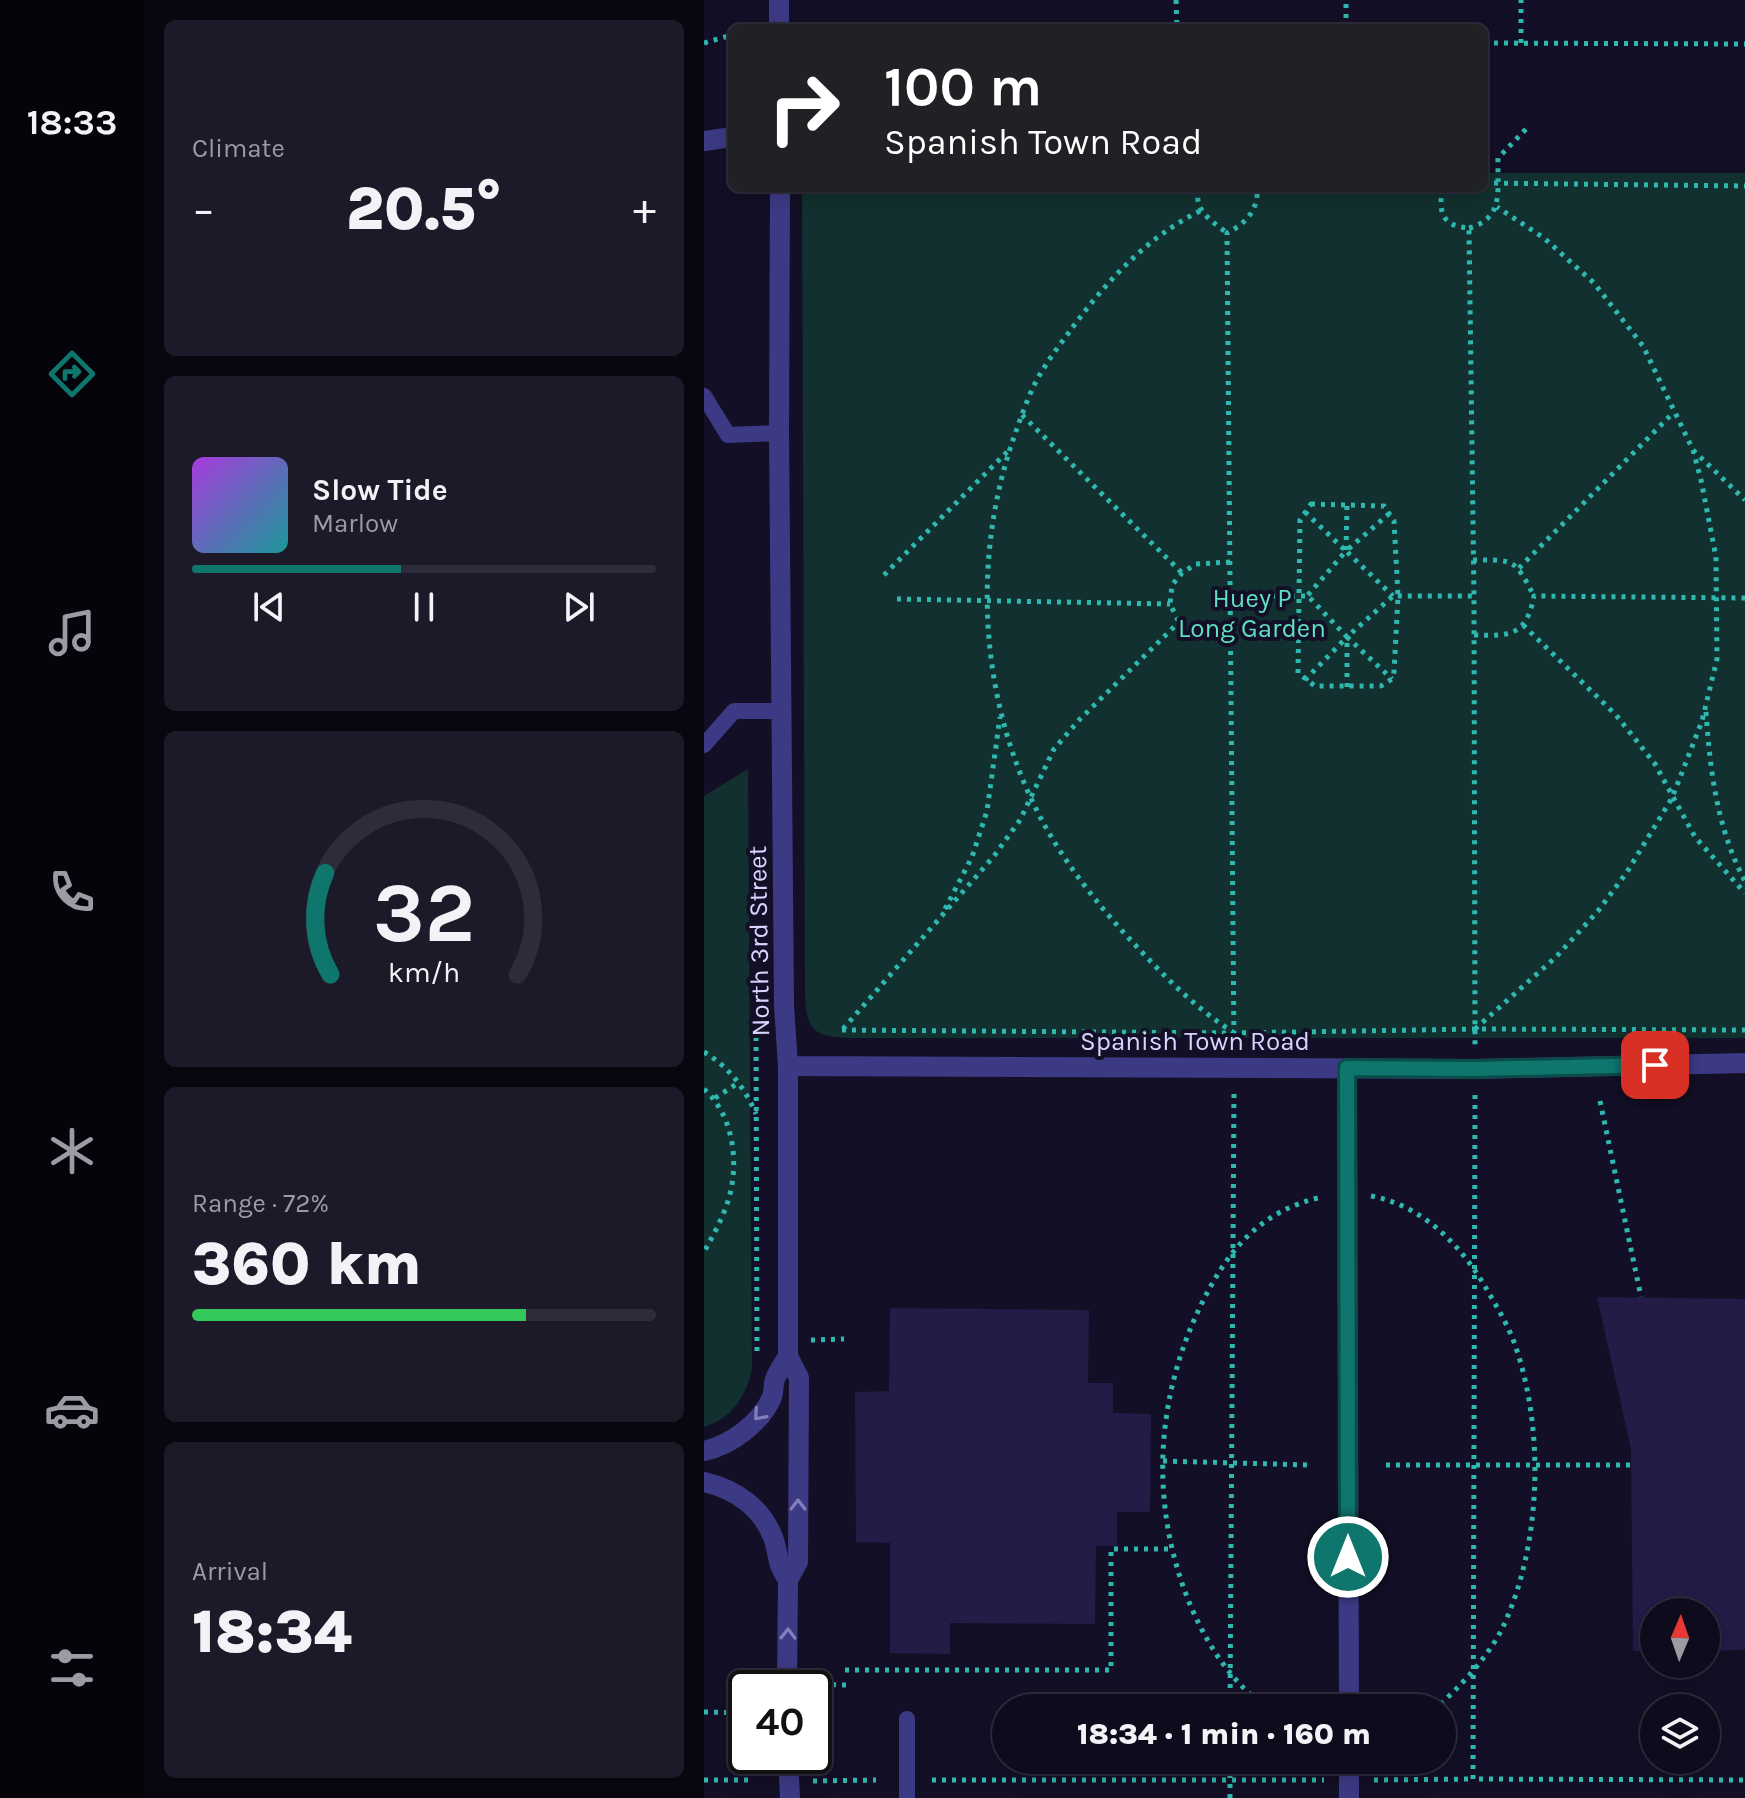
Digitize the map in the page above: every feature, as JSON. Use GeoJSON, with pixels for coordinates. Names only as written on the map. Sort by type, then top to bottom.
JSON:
{"type":"FeatureCollection","features":[{"type":"Feature","properties":{"kind":"street"},"geometry":{"type":"LineString","coordinates":[[779,0],[779,24]]}},
{"type":"Feature","properties":{"kind":"street"},"geometry":{"type":"LineString","coordinates":[[704,141],[728,138]]}},
{"type":"Feature","properties":{"kind":"street","name":"North 3rd Street"},"geometry":{"type":"LineString","coordinates":[[780,192],[779,433],[784,1005],[788,1066],[788,1356],[799,1378],[798,1562],[788,1580],[796,1670]]}},
{"type":"Feature","properties":{"kind":"street","name":"Spanish Town Road"},"geometry":{"type":"LineString","coordinates":[[788,1066],[1475,1069],[1745,1063]]}},
{"type":"Feature","properties":{"kind":"street"},"geometry":{"type":"LineString","coordinates":[[1347,1068],[1349,1694]]}},
{"type":"Feature","properties":{"kind":"street"},"geometry":{"type":"LineString","coordinates":[[704,1451],[733,1439],[756,1420],[772,1397],[775,1379],[788,1356]]}},
{"type":"Feature","properties":{"kind":"street"},"geometry":{"type":"LineString","coordinates":[[704,1482],[735,1493],[757,1512],[770,1531],[777,1563],[788,1580]]}},
{"type":"Feature","properties":{"kind":"street"},"geometry":{"type":"LineString","coordinates":[[789,1774],[790,1798]]}},
{"type":"Feature","properties":{"kind":"lane"},"geometry":{"type":"LineString","coordinates":[[704,396],[728,435],[779,433]]}},
{"type":"Feature","properties":{"kind":"lane"},"geometry":{"type":"LineString","coordinates":[[704,745],[734,711],[782,711]]}},
{"type":"Feature","properties":{"kind":"lane"},"geometry":{"type":"LineString","coordinates":[[907,1719],[907,1798]]}},
{"type":"Feature","properties":{"kind":"path"},"geometry":{"type":"LineString","coordinates":[[1176,0],[1177,24]]}},
{"type":"Feature","properties":{"kind":"path"},"geometry":{"type":"LineString","coordinates":[[1346,0],[1346,24]]}},
{"type":"Feature","properties":{"kind":"path"},"geometry":{"type":"LineString","coordinates":[[1521,0],[1521,43]]}},
{"type":"Feature","properties":{"kind":"path"},"geometry":{"type":"LineString","coordinates":[[704,43],[728,36]]}},
{"type":"Feature","properties":{"kind":"path"},"geometry":{"type":"LineString","coordinates":[[1488,43],[1745,44]]}},
{"type":"Feature","properties":{"kind":"path"},"geometry":{"type":"LineString","coordinates":[[1469,228],[1488,219],[1497,207],[1498,158],[1530,125]]}},
{"type":"Feature","properties":{"kind":"path"},"geometry":{"type":"LineString","coordinates":[[1488,183],[1745,186]]}},
{"type":"Feature","properties":{"kind":"path"},"geometry":{"type":"LineString","coordinates":[[1198,192],[1196,197],[1200,211],[1227,233]]}},
{"type":"Feature","properties":{"kind":"path"},"geometry":{"type":"LineString","coordinates":[[1227,233],[1242,226],[1252,212],[1257,192]]}},
{"type":"Feature","properties":{"kind":"path"},"geometry":{"type":"LineString","coordinates":[[1475,1029],[1556,957],[1598,911],[1627,872],[1672,798],[1706,706],[1717,659],[1716,557],[1693,450],[1643,346],[1594,283],[1544,238],[1497,207]]}},
{"type":"Feature","properties":{"kind":"path"},"geometry":{"type":"LineString","coordinates":[[1200,211],[1177,223],[1136,254],[1092,302],[1042,370],[1009,449],[995,498],[986,599],[1000,714],[1049,832],[1120,929],[1168,981],[1234,1033]]}},
{"type":"Feature","properties":{"kind":"path"},"geometry":{"type":"LineString","coordinates":[[1227,233],[1234,1033],[1230,1694]]}},
{"type":"Feature","properties":{"kind":"path"},"geometry":{"type":"LineString","coordinates":[[1519,568],[1673,413]]}},
{"type":"Feature","properties":{"kind":"path"},"geometry":{"type":"LineString","coordinates":[[1022,415],[1182,573]]}},
{"type":"Feature","properties":{"kind":"path"},"geometry":{"type":"LineString","coordinates":[[884,575],[1009,449]]}},
{"type":"Feature","properties":{"kind":"path"},"geometry":{"type":"LineString","coordinates":[[1693,450],[1745,500]]}},
{"type":"Feature","properties":{"kind":"path"},"geometry":{"type":"LineString","coordinates":[[1311,504],[1384,506],[1391,512],[1394,521],[1395,596],[1392,679],[1381,686],[1315,686],[1298,673],[1300,520],[1311,504]]}},
{"type":"Feature","properties":{"kind":"path"},"geometry":{"type":"LineString","coordinates":[[1346,551],[1347,504]]}},
{"type":"Feature","properties":{"kind":"path"},"geometry":{"type":"LineString","coordinates":[[1305,512],[1395,596]]}},
{"type":"Feature","properties":{"kind":"path"},"geometry":{"type":"LineString","coordinates":[[1308,596],[1346,551],[1391,512]]}},
{"type":"Feature","properties":{"kind":"path"},"geometry":{"type":"LineString","coordinates":[[1473,560],[1508,560],[1519,568],[1534,596],[1530,619],[1515,632],[1474,635]]}},
{"type":"Feature","properties":{"kind":"path"},"geometry":{"type":"LineString","coordinates":[[1230,562],[1196,564],[1182,573],[1172,585],[1170,604],[1182,628],[1200,635],[1230,636]]}},
{"type":"Feature","properties":{"kind":"path"},"geometry":{"type":"LineString","coordinates":[[1231,596],[1308,596],[1392,679]]}},
{"type":"Feature","properties":{"kind":"path"},"geometry":{"type":"LineString","coordinates":[[1305,680],[1347,637],[1395,596],[1474,596]]}},
{"type":"Feature","properties":{"kind":"path"},"geometry":{"type":"LineString","coordinates":[[1534,596],[1745,598]]}},
{"type":"Feature","properties":{"kind":"path"},"geometry":{"type":"LineString","coordinates":[[897,599],[1170,604]]}},
{"type":"Feature","properties":{"kind":"path"},"geometry":{"type":"LineString","coordinates":[[1179,622],[1080,719],[1054,749],[1020,820],[994,856],[842,1030],[1234,1033],[1475,1029],[1745,1030]]}},
{"type":"Feature","properties":{"kind":"path"},"geometry":{"type":"LineString","coordinates":[[1523,625],[1616,715],[1655,764],[1695,837],[1745,893]]}},
{"type":"Feature","properties":{"kind":"path"},"geometry":{"type":"LineString","coordinates":[[1347,637],[1347,687]]}},
{"type":"Feature","properties":{"kind":"path"},"geometry":{"type":"LineString","coordinates":[[1706,706],[1716,799],[1745,881]]}},
{"type":"Feature","properties":{"kind":"path"},"geometry":{"type":"LineString","coordinates":[[941,917],[972,857],[987,811],[1000,714]]}},
{"type":"Feature","properties":{"kind":"path"},"geometry":{"type":"LineString","coordinates":[[756,1022],[757,1358]]}},
{"type":"Feature","properties":{"kind":"path"},"geometry":{"type":"LineString","coordinates":[[704,1052],[726,1068],[748,1095],[757,1117]]}},
{"type":"Feature","properties":{"kind":"path"},"geometry":{"type":"LineString","coordinates":[[715,1098],[738,1083]]}},
{"type":"Feature","properties":{"kind":"path"},"geometry":{"type":"LineString","coordinates":[[704,1089],[715,1098],[729,1126],[734,1168],[730,1196],[704,1252]]}},
{"type":"Feature","properties":{"kind":"path"},"geometry":{"type":"LineString","coordinates":[[1600,1101],[1641,1297]]}},
{"type":"Feature","properties":{"kind":"path"},"geometry":{"type":"LineString","coordinates":[[806,1340],[844,1339]]}},
{"type":"Feature","properties":{"kind":"path"},"geometry":{"type":"LineString","coordinates":[[1163,1461],[1309,1465]]}},
{"type":"Feature","properties":{"kind":"path"},"geometry":{"type":"LineString","coordinates":[[1386,1465],[1631,1465]]}},
{"type":"Feature","properties":{"kind":"path"},"geometry":{"type":"LineString","coordinates":[[845,1670],[1111,1670],[1111,1549],[1171,1549]]}},
{"type":"Feature","properties":{"kind":"path"},"geometry":{"type":"LineString","coordinates":[[832,1685],[846,1685]]}},
{"type":"Feature","properties":{"kind":"path"},"geometry":{"type":"LineString","coordinates":[[704,1712],[728,1713]]}},
{"type":"Feature","properties":{"kind":"path"},"geometry":{"type":"LineString","coordinates":[[1230,1774],[1230,1798]]}},
{"type":"Feature","properties":{"kind":"path"},"geometry":{"type":"LineString","coordinates":[[932,1780],[1473,1779]]}},
{"type":"Feature","properties":{"kind":"path"},"geometry":{"type":"LineString","coordinates":[[704,1780],[749,1780]]}},
{"type":"Feature","properties":{"kind":"path"},"geometry":{"type":"LineString","coordinates":[[810,1781],[876,1780]]}},
{"type":"Feature","properties":{"kind":"green space","name":"Huey P Long Garden"},"geometry":{"type":"Polygon","coordinates":[[[1488,173],[1745,173],[1745,1038],[850,1038],[829,1036],[816,1030],[808,1018],[805,997],[802,192],[1488,192],[1488,173]]]}},
{"type":"Feature","properties":{"kind":"green space"},"geometry":{"type":"Polygon","coordinates":[[[748,769],[752,1368],[737,1405],[723,1418],[704,1427],[704,796],[748,769]]]}},
{"type":"Feature","properties":{"kind":"building"},"geometry":{"type":"Polygon","coordinates":[[[1597,1297],[1745,1299],[1745,1650],[1720,1651],[1720,1598],[1640,1598],[1640,1651],[1633,1651],[1631,1449],[1597,1297]]]}},
{"type":"Feature","properties":{"kind":"building"},"geometry":{"type":"Polygon","coordinates":[[[890,1308],[1089,1310],[1088,1383],[1113,1383],[1113,1413],[1151,1414],[1150,1512],[1117,1512],[1117,1546],[1096,1546],[1095,1624],[950,1623],[950,1654],[890,1653],[890,1543],[856,1542],[855,1392],[889,1391],[890,1308]]]}},
{"type":"Feature","properties":{"kind":"route"},"geometry":{"type":"LineString","coordinates":[[1348,1557],[1347,1068],[1655,1065]]}}]}
